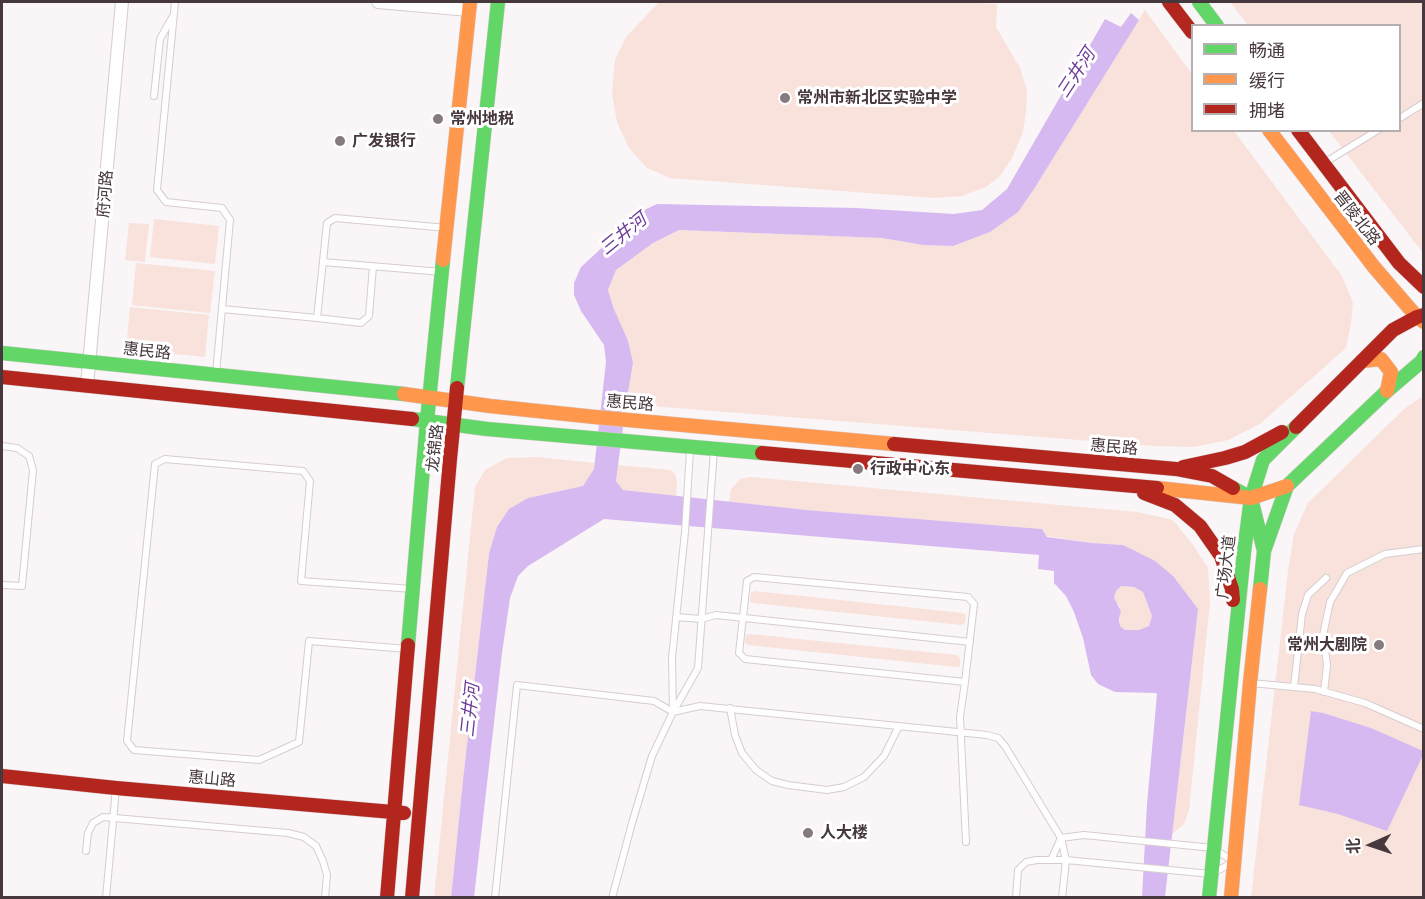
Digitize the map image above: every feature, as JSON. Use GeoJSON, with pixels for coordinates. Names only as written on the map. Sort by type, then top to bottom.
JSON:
{"type":"FeatureCollection","features":[{"type":"Feature","properties":{"kind":"street","name":"府河路"},"geometry":{"type":"LineString","coordinates":[[87,386],[122,2]]}},
{"type":"Feature","properties":{"kind":"street"},"geometry":{"type":"LineString","coordinates":[[378,2],[470,6]]}},
{"type":"Feature","properties":{"kind":"street","name":"龙锦路"},"geometry":{"type":"LineString","coordinates":[[412,897],[456,401],[498,2]]}},
{"type":"Feature","properties":{"kind":"street"},"geometry":{"type":"LineString","coordinates":[[1169,2],[1191,31]]}},
{"type":"Feature","properties":{"kind":"street"},"geometry":{"type":"LineString","coordinates":[[1199,2],[1216,24]]}},
{"type":"Feature","properties":{"kind":"street","name":"龙锦路"},"geometry":{"type":"LineString","coordinates":[[387,897],[427,421],[470,6]]}},
{"type":"Feature","properties":{"kind":"street","name":"晋陵北路"},"geometry":{"type":"LineString","coordinates":[[1271,132],[1374,267],[1421,318]]}},
{"type":"Feature","properties":{"kind":"street","name":"晋陵北路"},"geometry":{"type":"LineString","coordinates":[[1299,132],[1399,263],[1424,286]]}},
{"type":"Feature","properties":{"kind":"street","name":"广场大道"},"geometry":{"type":"LineString","coordinates":[[1209,897],[1236,623],[1251,498],[1263,460],[1393,330],[1421,318]]}},
{"type":"Feature","properties":{"kind":"street","name":"惠民路"},"geometry":{"type":"LineString","coordinates":[[2,353],[400,393],[595,417],[1176,469],[1212,476],[1251,498]]}},
{"type":"Feature","properties":{"kind":"street"},"geometry":{"type":"LineString","coordinates":[[2,377],[592,439],[1251,498],[1287,486],[1424,357]]}},
{"type":"Feature","properties":{"kind":"street"},"geometry":{"type":"LineString","coordinates":[[1362,361],[1381,359],[1391,372],[1387,391]]}},
{"type":"Feature","properties":{"kind":"street"},"geometry":{"type":"LineString","coordinates":[[1176,469],[1245,452],[1305,417]]}},
{"type":"Feature","properties":{"kind":"street"},"geometry":{"type":"LineString","coordinates":[[1127,486],[1175,505],[1200,526],[1221,556],[1232,589],[1236,623]]}},
{"type":"Feature","properties":{"kind":"street"},"geometry":{"type":"LineString","coordinates":[[1231,897],[1264,551],[1287,486]]}},
{"type":"Feature","properties":{"kind":"street"},"geometry":{"type":"LineString","coordinates":[[1251,498],[1264,551]]}},
{"type":"Feature","properties":{"kind":"street","name":"惠山路"},"geometry":{"type":"LineString","coordinates":[[2,776],[419,814]]}},
{"type":"Feature","properties":{"kind":"lane"},"geometry":{"type":"LineString","coordinates":[[175,2],[157,190],[166,202],[222,208],[230,220],[216,375]]}},
{"type":"Feature","properties":{"kind":"lane"},"geometry":{"type":"LineString","coordinates":[[154,96],[160,39],[174,14]]}},
{"type":"Feature","properties":{"kind":"lane"},"geometry":{"type":"LineString","coordinates":[[1401,117],[1424,103]]}},
{"type":"Feature","properties":{"kind":"lane"},"geometry":{"type":"LineString","coordinates":[[1323,164],[1375,132]]}},
{"type":"Feature","properties":{"kind":"lane"},"geometry":{"type":"LineString","coordinates":[[317,318],[327,223],[334,218],[447,228]]}},
{"type":"Feature","properties":{"kind":"lane"},"geometry":{"type":"LineString","coordinates":[[322,261],[442,272]]}},
{"type":"Feature","properties":{"kind":"lane"},"geometry":{"type":"LineString","coordinates":[[222,309],[361,323],[369,316],[373,266]]}},
{"type":"Feature","properties":{"kind":"lane"},"geometry":{"type":"LineString","coordinates":[[2,446],[17,448],[29,456],[33,470],[22,586],[2,585]]}},
{"type":"Feature","properties":{"kind":"lane"},"geometry":{"type":"LineString","coordinates":[[673,712],[672,658],[690,448]]}},
{"type":"Feature","properties":{"kind":"lane"},"geometry":{"type":"LineString","coordinates":[[612,897],[652,756],[698,668],[714,450]]}},
{"type":"Feature","properties":{"kind":"lane"},"geometry":{"type":"LineString","coordinates":[[408,650],[309,641],[299,742],[259,760],[134,750],[126,741],[155,464],[165,459],[303,471],[310,481],[301,581],[413,590]]}},
{"type":"Feature","properties":{"kind":"lane"},"geometry":{"type":"LineString","coordinates":[[1324,692],[1327,665],[1323,635],[1330,603],[1347,573],[1385,554],[1424,549]]}},
{"type":"Feature","properties":{"kind":"lane"},"geometry":{"type":"LineString","coordinates":[[965,682],[745,659],[739,653],[747,581],[754,577],[968,597],[974,604],[970,642],[965,682],[960,717],[966,842]]}},
{"type":"Feature","properties":{"kind":"lane"},"geometry":{"type":"LineString","coordinates":[[1294,687],[1302,614],[1308,595],[1326,578]]}},
{"type":"Feature","properties":{"kind":"lane"},"geometry":{"type":"LineString","coordinates":[[676,617],[701,619],[716,615],[970,642]]}},
{"type":"Feature","properties":{"kind":"lane"},"geometry":{"type":"LineString","coordinates":[[1250,683],[1315,689],[1365,703],[1424,729]]}},
{"type":"Feature","properties":{"kind":"lane"},"geometry":{"type":"LineString","coordinates":[[495,897],[517,685],[654,701],[673,712],[700,706],[730,708],[998,738],[1061,838],[1066,860],[1062,897]]}},
{"type":"Feature","properties":{"kind":"lane"},"geometry":{"type":"LineString","coordinates":[[730,708],[735,735],[742,753],[756,770],[772,780],[793,786],[827,790],[844,787],[864,777],[884,756],[899,726]]}},
{"type":"Feature","properties":{"kind":"lane"},"geometry":{"type":"LineString","coordinates":[[106,897],[116,788]]}},
{"type":"Feature","properties":{"kind":"lane"},"geometry":{"type":"LineString","coordinates":[[86,851],[88,832],[93,823],[103,817],[288,832],[304,837],[316,846],[324,861],[327,875],[325,897]]}},
{"type":"Feature","properties":{"kind":"lane"},"geometry":{"type":"LineString","coordinates":[[1016,897],[1018,870],[1026,862],[1037,860],[1066,860],[1211,874],[1234,862],[1213,848],[1084,835],[1061,838]]}},
{"type":"Feature","properties":{"kind":"lane"},"geometry":{"type":"LineString","coordinates":[[1051,860],[1061,838]]}},
{"type":"Feature","properties":{"kind":"shaded area","name":"常州市新北区实验中学"},"geometry":{"type":"Polygon","coordinates":[[[658,2],[997,4],[996,27],[1020,68],[1027,90],[1023,132],[1012,158],[1000,176],[986,187],[962,196],[934,198],[670,178],[647,168],[629,148],[617,122],[612,94],[615,60],[626,37],[658,2]]]}},
{"type":"Feature","properties":{"kind":"shaded area"},"geometry":{"type":"Polygon","coordinates":[[[1230,2],[1423,2],[1423,253],[1330,132],[1401,132],[1401,24],[1247,24],[1230,2]]]}},
{"type":"Feature","properties":{"kind":"shaded area"},"geometry":{"type":"Polygon","coordinates":[[[1145,10],[1191,73],[1191,132],[1235,132],[1342,276],[1353,303],[1346,348],[1261,423],[1228,440],[1194,447],[1154,446],[626,404],[633,363],[608,290],[616,270],[653,243],[679,230],[882,238],[923,245],[953,246],[990,232],[1034,189],[1145,10]]]}},
{"type":"Feature","properties":{"kind":"shaded area"},"geometry":{"type":"Polygon","coordinates":[[[154,219],[219,226],[215,264],[150,257],[154,219]]]}},
{"type":"Feature","properties":{"kind":"shaded area"},"geometry":{"type":"Polygon","coordinates":[[[129,223],[149,224],[145,262],[125,260],[129,223]]]}},
{"type":"Feature","properties":{"kind":"shaded area"},"geometry":{"type":"Polygon","coordinates":[[[136,263],[215,271],[210,313],[132,305],[136,263]]]}},
{"type":"Feature","properties":{"kind":"shaded area"},"geometry":{"type":"Polygon","coordinates":[[[130,307],[209,315],[205,357],[126,349],[130,307]]]}},
{"type":"Feature","properties":{"kind":"shaded area"},"geometry":{"type":"Polygon","coordinates":[[[1423,396],[1423,897],[1251,898],[1294,534],[1308,503],[1404,409],[1423,396]]]}},
{"type":"Feature","properties":{"kind":"shaded area"},"geometry":{"type":"Polygon","coordinates":[[[537,457],[595,463],[594,469],[583,486],[528,498],[489,554],[451,897],[434,898],[475,487],[485,470],[507,458],[537,457]]]}},
{"type":"Feature","properties":{"kind":"shaded area"},"geometry":{"type":"Polygon","coordinates":[[[618,465],[670,470],[675,474],[677,482],[676,496],[623,490],[616,481],[618,465]]]}},
{"type":"Feature","properties":{"kind":"shaded area"},"geometry":{"type":"Polygon","coordinates":[[[751,477],[1137,512],[1173,520],[1208,568],[1210,602],[1189,810],[1184,824],[1172,834],[1198,609],[1123,545],[1047,536],[1042,529],[729,502],[731,489],[740,479],[751,477]]]}},
{"type":"Feature","properties":{"kind":"shaded area"},"geometry":{"type":"Polygon","coordinates":[[[1121,586],[1134,587],[1143,592],[1152,616],[1149,626],[1139,630],[1125,630],[1120,626],[1120,606],[1114,598],[1121,586]]]}},
{"type":"Feature","properties":{"kind":"shaded area"},"geometry":{"type":"Polygon","coordinates":[[[755,591],[962,613],[966,615],[965,623],[961,625],[753,603],[750,601],[751,593],[755,591]]]}},
{"type":"Feature","properties":{"kind":"shaded area"},"geometry":{"type":"Polygon","coordinates":[[[746,635],[957,655],[960,658],[960,666],[748,645],[745,643],[746,635]]]}},
{"type":"Feature","properties":{"kind":"water","name":"三井河"},"geometry":{"type":"Polygon","coordinates":[[[1131,13],[1139,20],[1018,212],[990,232],[953,246],[923,245],[882,238],[679,230],[653,243],[616,270],[608,290],[628,341],[633,363],[616,481],[623,490],[806,510],[1042,529],[1047,537],[1123,545],[1155,561],[1173,576],[1198,609],[1165,897],[1142,897],[1147,804],[1157,694],[1115,692],[1098,684],[1091,675],[1083,638],[1074,612],[1066,596],[1054,583],[1054,571],[1038,569],[1039,555],[604,519],[528,566],[518,576],[510,598],[502,653],[474,897],[451,898],[489,554],[497,527],[509,509],[528,498],[583,486],[594,469],[606,362],[604,345],[581,311],[574,295],[574,283],[581,267],[642,211],[657,204],[856,208],[954,214],[982,210],[1007,189],[1105,19],[1121,27],[1131,13]],[[1121,586],[1114,598],[1121,611],[1120,626],[1125,630],[1139,630],[1149,626],[1152,616],[1143,592],[1134,587],[1121,586]]]}},
{"type":"Feature","properties":{"kind":"water"},"geometry":{"type":"Polygon","coordinates":[[[1311,711],[1371,728],[1423,751],[1387,831],[1338,814],[1299,805],[1311,711]]]}},
{"type":"Feature","properties":{"kind":"traffic: fast"},"geometry":{"type":"LineString","coordinates":[[457,388],[498,2]]}},
{"type":"Feature","properties":{"kind":"traffic: fast"},"geometry":{"type":"LineString","coordinates":[[1199,2],[1216,24]]}},
{"type":"Feature","properties":{"kind":"traffic: fast"},"geometry":{"type":"LineString","coordinates":[[408,645],[443,260]]}},
{"type":"Feature","properties":{"kind":"traffic: fast"},"geometry":{"type":"LineString","coordinates":[[2,353],[404,394]]}},
{"type":"Feature","properties":{"kind":"traffic: fast"},"geometry":{"type":"LineString","coordinates":[[1260,589],[1264,551],[1287,486],[1424,357]]}},
{"type":"Feature","properties":{"kind":"traffic: fast"},"geometry":{"type":"LineString","coordinates":[[412,419],[487,429],[762,453]]}},
{"type":"Feature","properties":{"kind":"traffic: fast"},"geometry":{"type":"LineString","coordinates":[[1209,898],[1251,498],[1263,460],[1296,427]]}},
{"type":"Feature","properties":{"kind":"traffic: fast"},"geometry":{"type":"LineString","coordinates":[[1233,488],[1251,498],[1264,551]]}},
{"type":"Feature","properties":{"kind":"traffic: slow"},"geometry":{"type":"LineString","coordinates":[[443,260],[470,2]]}},
{"type":"Feature","properties":{"kind":"traffic: slow"},"geometry":{"type":"LineString","coordinates":[[1271,132],[1374,267],[1417,317],[1424,322]]}},
{"type":"Feature","properties":{"kind":"traffic: slow"},"geometry":{"type":"LineString","coordinates":[[1362,361],[1381,359],[1391,372],[1387,391]]}},
{"type":"Feature","properties":{"kind":"traffic: slow"},"geometry":{"type":"LineString","coordinates":[[404,394],[595,417],[894,444]]}},
{"type":"Feature","properties":{"kind":"traffic: slow"},"geometry":{"type":"LineString","coordinates":[[1157,488],[1251,498],[1287,486]]}},
{"type":"Feature","properties":{"kind":"traffic: slow"},"geometry":{"type":"LineString","coordinates":[[1231,898],[1260,589]]}},
{"type":"Feature","properties":{"kind":"traffic: jam"},"geometry":{"type":"LineString","coordinates":[[1169,2],[1191,31]]}},
{"type":"Feature","properties":{"kind":"traffic: jam"},"geometry":{"type":"LineString","coordinates":[[1300,132],[1399,263],[1424,287]]}},
{"type":"Feature","properties":{"kind":"traffic: jam"},"geometry":{"type":"LineString","coordinates":[[1296,427],[1393,330],[1424,315]]}},
{"type":"Feature","properties":{"kind":"traffic: jam"},"geometry":{"type":"LineString","coordinates":[[2,377],[412,419]]}},
{"type":"Feature","properties":{"kind":"traffic: jam"},"geometry":{"type":"LineString","coordinates":[[412,898],[457,388]]}},
{"type":"Feature","properties":{"kind":"traffic: jam"},"geometry":{"type":"LineString","coordinates":[[1183,467],[1245,452],[1282,432]]}},
{"type":"Feature","properties":{"kind":"traffic: jam"},"geometry":{"type":"LineString","coordinates":[[894,444],[1176,469],[1212,476],[1233,488]]}},
{"type":"Feature","properties":{"kind":"traffic: jam"},"geometry":{"type":"LineString","coordinates":[[762,453],[1157,488]]}},
{"type":"Feature","properties":{"kind":"traffic: jam"},"geometry":{"type":"LineString","coordinates":[[1144,493],[1175,505],[1200,526],[1221,556],[1232,589],[1233,600]]}},
{"type":"Feature","properties":{"kind":"traffic: jam"},"geometry":{"type":"LineString","coordinates":[[387,898],[408,645]]}},
{"type":"Feature","properties":{"kind":"traffic: jam"},"geometry":{"type":"LineString","coordinates":[[2,776],[404,813]]}},
{"type":"Feature","properties":{"kind":"place","name":"常州市新北区实验中学"},"geometry":{"type":"Point","coordinates":[785,98]}},
{"type":"Feature","properties":{"kind":"place","name":"常州地税"},"geometry":{"type":"Point","coordinates":[438,119]}},
{"type":"Feature","properties":{"kind":"place","name":"广发银行"},"geometry":{"type":"Point","coordinates":[340,141]}},
{"type":"Feature","properties":{"kind":"place","name":"行政中心东"},"geometry":{"type":"Point","coordinates":[858,469]}},
{"type":"Feature","properties":{"kind":"place","name":"常州大剧院"},"geometry":{"type":"Point","coordinates":[1379,645]}},
{"type":"Feature","properties":{"kind":"place","name":"人大楼"},"geometry":{"type":"Point","coordinates":[808,833]}}]}
